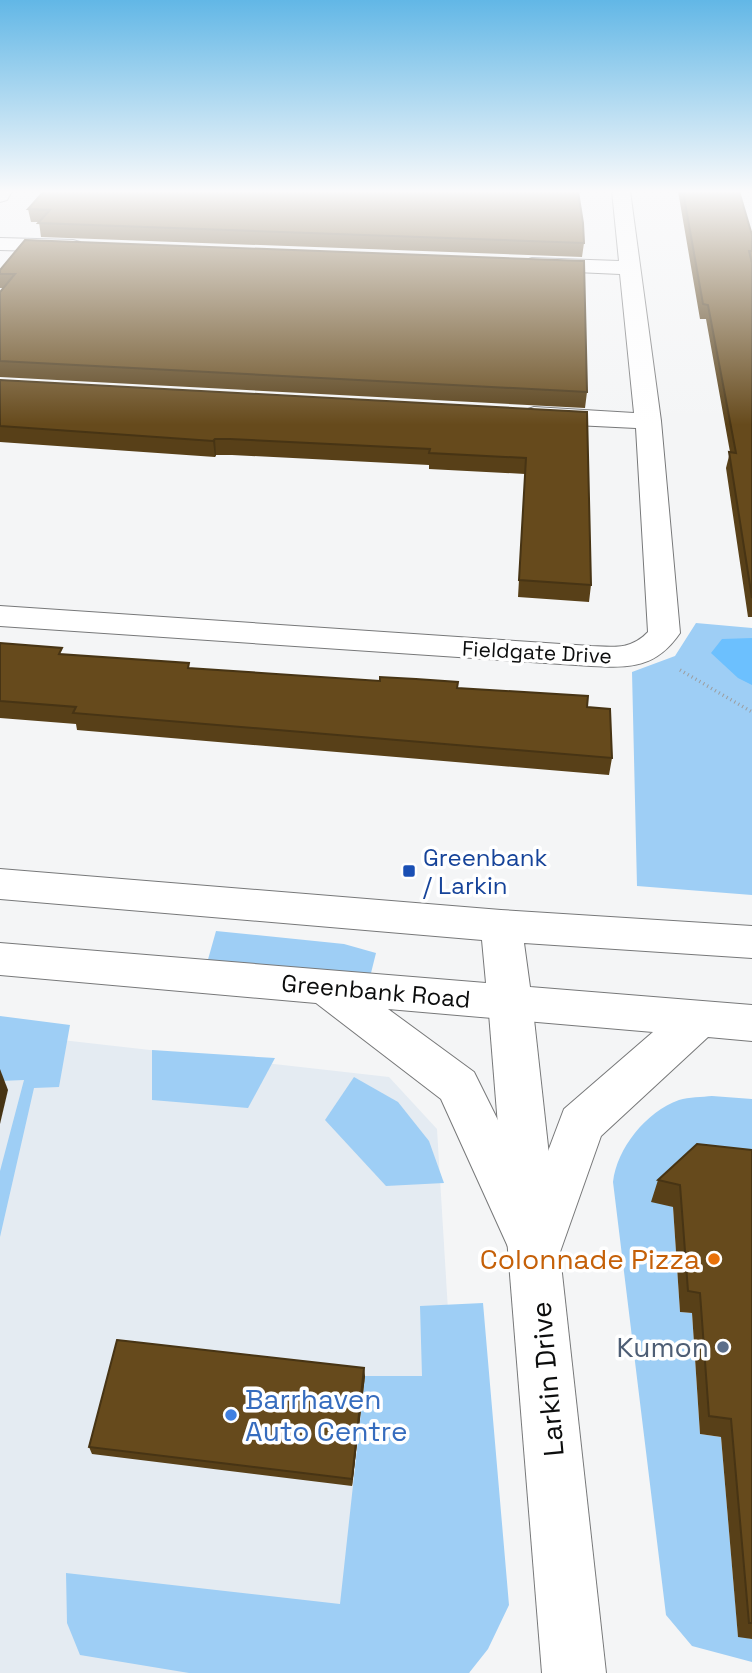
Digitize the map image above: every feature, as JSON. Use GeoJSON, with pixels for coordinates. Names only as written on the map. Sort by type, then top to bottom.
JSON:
{"type":"FeatureCollection","features":[{"type":"Feature","properties":{"kind":"street"},"geometry":{"type":"LineString","coordinates":[[632,269],[648,421],[664,633],[651,650]]}},
{"type":"Feature","properties":{"kind":"street"},"geometry":{"type":"LineString","coordinates":[[516,414],[648,421]]}},
{"type":"Feature","properties":{"kind":"street","name":"Fieldgate Drive"},"geometry":{"type":"LineString","coordinates":[[0,616],[591,656],[630,657],[651,650]]}},
{"type":"Feature","properties":{"kind":"street"},"geometry":{"type":"LineString","coordinates":[[0,884],[501,926],[752,942]]}},
{"type":"Feature","properties":{"kind":"street","name":"Larkin Drive"},"geometry":{"type":"LineString","coordinates":[[501,926],[536,1252],[574,1673]]}},
{"type":"Feature","properties":{"kind":"street","name":"Greenbank Road"},"geometry":{"type":"LineString","coordinates":[[0,960],[752,1023]]}},
{"type":"Feature","properties":{"kind":"street"},"geometry":{"type":"LineString","coordinates":[[326,987],[458,1086],[536,1252]]}},
{"type":"Feature","properties":{"kind":"street"},"geometry":{"type":"LineString","coordinates":[[536,1252],[581,1124],[701,1018]]}},
{"type":"Feature","properties":{"kind":"path"},"geometry":{"type":"LineString","coordinates":[[651,650],[666,664],[703,681],[752,712]]}},
{"type":"Feature","properties":{"kind":"shaded area"},"geometry":{"type":"Polygon","coordinates":[[[696,623],[752,628],[752,895],[637,886],[632,672],[675,656],[696,623]]]}},
{"type":"Feature","properties":{"kind":"shaded area"},"geometry":{"type":"Polygon","coordinates":[[[752,638],[752,685],[738,678],[711,653],[722,639],[752,638]]]}},
{"type":"Feature","properties":{"kind":"shaded area"},"geometry":{"type":"Polygon","coordinates":[[[216,931],[344,944],[376,953],[370,977],[207,963],[216,931]]]}},
{"type":"Feature","properties":{"kind":"shaded area"},"geometry":{"type":"Polygon","coordinates":[[[0,1016],[70,1025],[59,1087],[34,1088],[0,1237],[0,1171],[24,1080],[0,1081],[0,1016]]]}},
{"type":"Feature","properties":{"kind":"shaded area"},"geometry":{"type":"Polygon","coordinates":[[[0,1033],[389,1077],[437,1129],[470,1673],[0,1673],[0,1033]]]}},
{"type":"Feature","properties":{"kind":"shaded area"},"geometry":{"type":"Polygon","coordinates":[[[152,1050],[275,1058],[248,1108],[152,1100],[152,1050]]]}},
{"type":"Feature","properties":{"kind":"shaded area"},"geometry":{"type":"Polygon","coordinates":[[[354,1077],[398,1102],[429,1141],[444,1183],[386,1186],[325,1120],[354,1077]]]}},
{"type":"Feature","properties":{"kind":"shaded area"},"geometry":{"type":"Polygon","coordinates":[[[712,1096],[752,1099],[752,1172],[667,1205],[673,1207],[680,1312],[692,1313],[700,1434],[721,1437],[738,1636],[752,1639],[752,1662],[692,1646],[666,1615],[613,1182],[627,1144],[655,1113],[679,1100],[712,1096]]]}},
{"type":"Feature","properties":{"kind":"shaded area"},"geometry":{"type":"Polygon","coordinates":[[[483,1303],[509,1605],[488,1649],[469,1673],[189,1673],[80,1655],[67,1623],[66,1573],[340,1604],[365,1376],[422,1376],[420,1306],[483,1303]]]}},
{"type":"Feature","properties":{"kind":"building"},"geometry":{"type":"Polygon","coordinates":[[[584,269],[587,392],[0,361],[0,292],[15,274],[0,274],[0,270],[584,269]]]}},
{"type":"Feature","properties":{"kind":"building"},"geometry":{"type":"Polygon","coordinates":[[[697,269],[752,269],[752,598],[729,452],[736,453],[708,305],[703,304],[697,269]]]}},
{"type":"Feature","properties":{"kind":"building"},"geometry":{"type":"Polygon","coordinates":[[[0,380],[587,412],[591,585],[519,580],[526,458],[429,453],[430,449],[230,439],[213,441],[0,426],[0,380]]]}},
{"type":"Feature","properties":{"kind":"building"},"geometry":{"type":"Polygon","coordinates":[[[0,643],[62,648],[59,654],[189,663],[188,668],[380,681],[380,677],[416,679],[458,682],[457,688],[588,696],[587,707],[610,709],[612,758],[73,713],[76,707],[0,701],[0,643]]]}},
{"type":"Feature","properties":{"kind":"building"},"geometry":{"type":"Polygon","coordinates":[[[697,1144],[752,1150],[752,1623],[749,1623],[731,1419],[709,1416],[700,1293],[688,1291],[680,1185],[658,1180],[697,1144]]]}},
{"type":"Feature","properties":{"kind":"building","name":"Barrhaven Auto Centre"},"geometry":{"type":"Polygon","coordinates":[[[117,1340],[364,1368],[352,1479],[89,1447],[117,1340]]]}},
{"type":"Feature","properties":{"kind":"place","name":"Greenbank / Larkin"},"geometry":{"type":"Point","coordinates":[409,871]}},
{"type":"Feature","properties":{"kind":"place","name":"Colonnade Pizza"},"geometry":{"type":"Point","coordinates":[714,1259]}},
{"type":"Feature","properties":{"kind":"place","name":"Kumon"},"geometry":{"type":"Point","coordinates":[723,1347]}},
{"type":"Feature","properties":{"kind":"place","name":"Barrhaven Auto Centre"},"geometry":{"type":"Point","coordinates":[231,1415]}}]}
